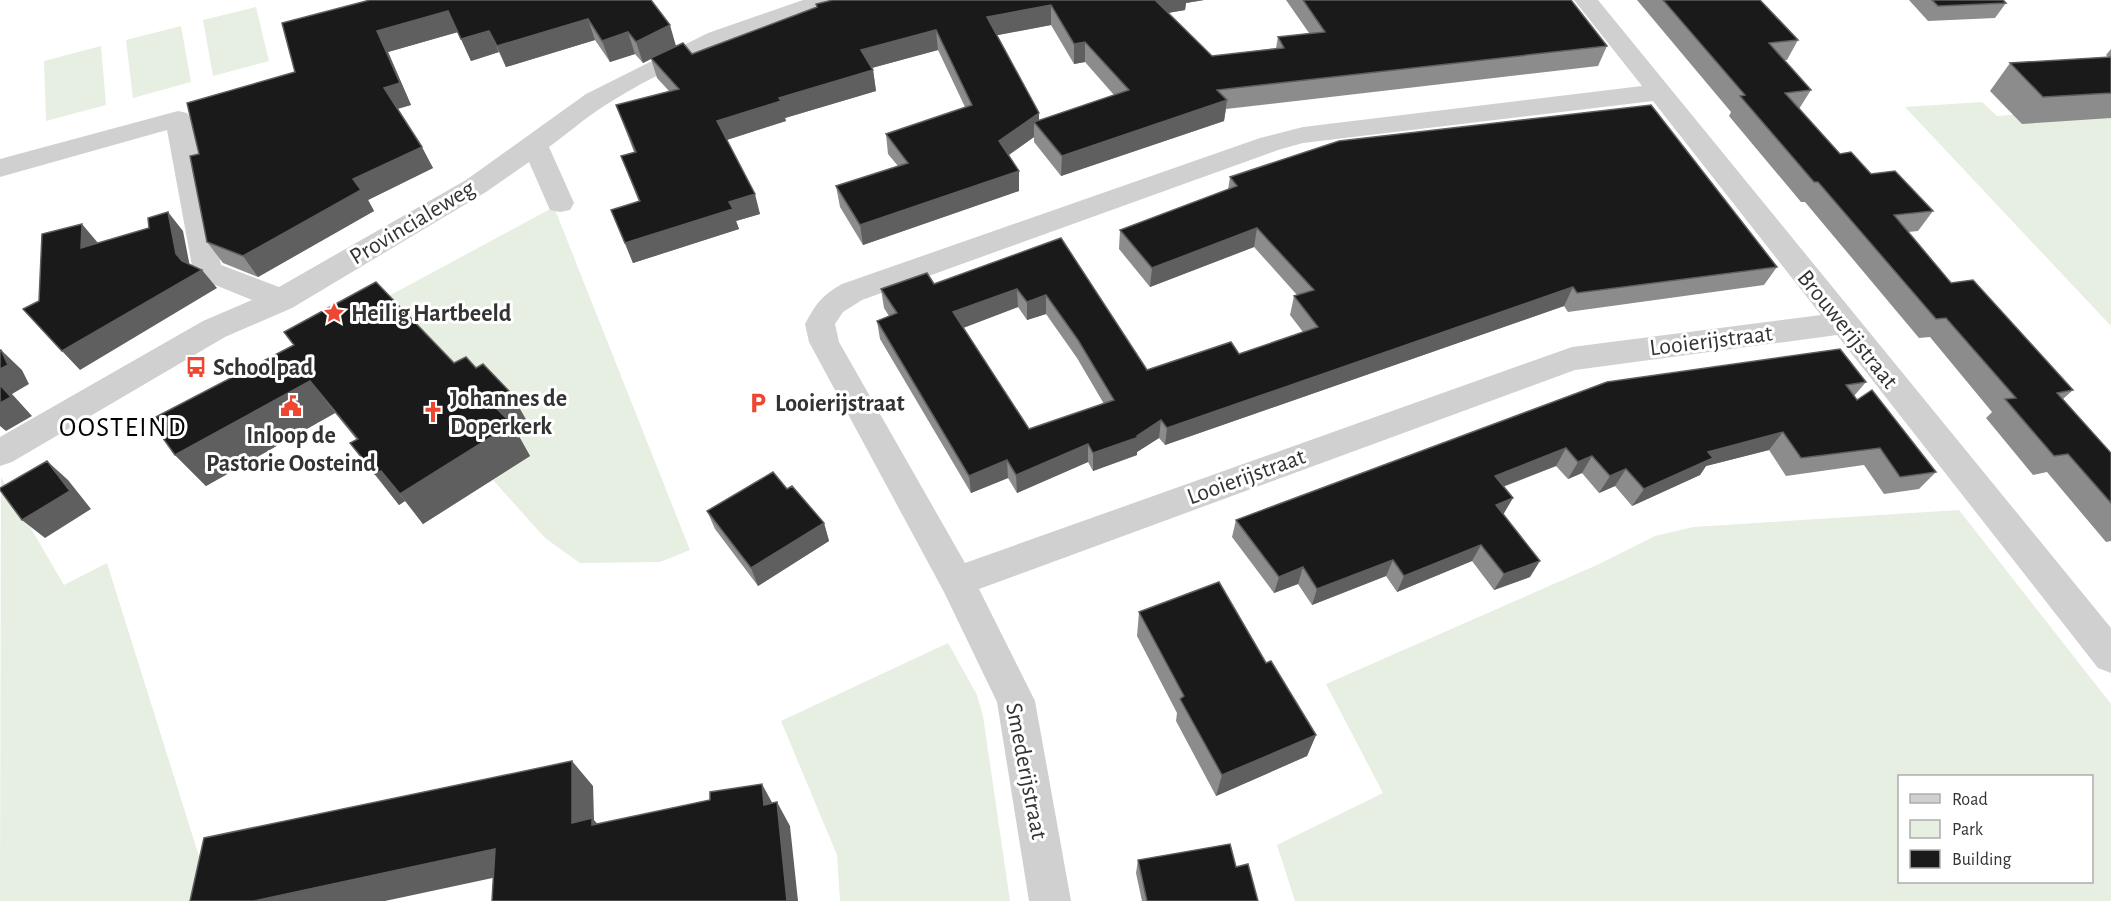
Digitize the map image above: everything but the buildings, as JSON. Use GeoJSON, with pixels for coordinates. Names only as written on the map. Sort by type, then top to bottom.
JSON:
{"type":"FeatureCollection","features":[{"type":"Feature","properties":{"kind":"street","name":"Provincialeweg"},"geometry":{"type":"LineString","coordinates":[[0,453],[214,329],[281,300],[476,186],[535,146],[595,100],[717,38],[826,0]]}},
{"type":"Feature","properties":{"kind":"street","name":"Brouwerijstraat"},"geometry":{"type":"LineString","coordinates":[[1586,0],[2111,656]]}},
{"type":"Feature","properties":{"kind":"street"},"geometry":{"type":"LineString","coordinates":[[957,581],[824,342],[820,324],[832,304],[852,292],[1269,144],[1303,135],[1660,92]]}},
{"type":"Feature","properties":{"kind":"street"},"geometry":{"type":"LineString","coordinates":[[0,168],[178,119],[208,271],[281,300]]}},
{"type":"Feature","properties":{"kind":"street"},"geometry":{"type":"LineString","coordinates":[[535,146],[560,203]]}},
{"type":"Feature","properties":{"kind":"street","name":"Looierijstraat"},"geometry":{"type":"LineString","coordinates":[[957,581],[1572,359],[1843,323]]}},
{"type":"Feature","properties":{"kind":"street","name":"Smederijstraat"},"geometry":{"type":"LineString","coordinates":[[957,581],[1016,700],[1050,901]]}},
{"type":"Feature","properties":{"kind":"green space"},"geometry":{"type":"Polygon","coordinates":[[[256,7],[269,61],[213,76],[203,20],[256,7]]]}},
{"type":"Feature","properties":{"kind":"green space"},"geometry":{"type":"Polygon","coordinates":[[[181,26],[191,82],[133,98],[126,40],[181,26]]]}},
{"type":"Feature","properties":{"kind":"green space"},"geometry":{"type":"Polygon","coordinates":[[[101,46],[106,105],[46,121],[44,61],[101,46]]]}},
{"type":"Feature","properties":{"kind":"green space"},"geometry":{"type":"Polygon","coordinates":[[[1982,102],[1997,116],[2021,114],[2111,116],[2111,326],[1905,107],[1982,102]]]}},
{"type":"Feature","properties":{"kind":"green space"},"geometry":{"type":"Polygon","coordinates":[[[554,207],[690,550],[660,562],[580,563],[545,538],[493,480],[530,456],[511,435],[528,423],[474,395],[385,298],[554,207]]]}},
{"type":"Feature","properties":{"kind":"green space"},"geometry":{"type":"Polygon","coordinates":[[[1,477],[64,585],[107,563],[213,901],[0,901],[1,477]]]}},
{"type":"Feature","properties":{"kind":"green space"},"geometry":{"type":"Polygon","coordinates":[[[1959,510],[2111,704],[2111,901],[1295,901],[1277,845],[1383,793],[1326,684],[1597,565],[1655,536],[1693,527],[1959,510]]]}},
{"type":"Feature","properties":{"kind":"green space"},"geometry":{"type":"Polygon","coordinates":[[[948,643],[977,695],[983,716],[1010,901],[840,901],[837,855],[781,721],[948,643]]]}},
{"type":"Feature","properties":{"kind":"place","name":"Heilig Hartbeeld"},"geometry":{"type":"Point","coordinates":[334,313]}},
{"type":"Feature","properties":{"kind":"place","name":"Schoolpad"},"geometry":{"type":"Point","coordinates":[196,367]}},
{"type":"Feature","properties":{"kind":"place","name":"Looierijstraat"},"geometry":{"type":"Point","coordinates":[758,403]}},
{"type":"Feature","properties":{"kind":"place","name":"Inloop de Pastorie Oosteind"},"geometry":{"type":"Point","coordinates":[291,406]}},
{"type":"Feature","properties":{"kind":"place","name":"Johannes de Doperkerk"},"geometry":{"type":"Point","coordinates":[433,412]}},
{"type":"Feature","properties":{"kind":"district","name":"OOSTEIND"},"geometry":{"type":"Point","coordinates":[123,427]}}]}
